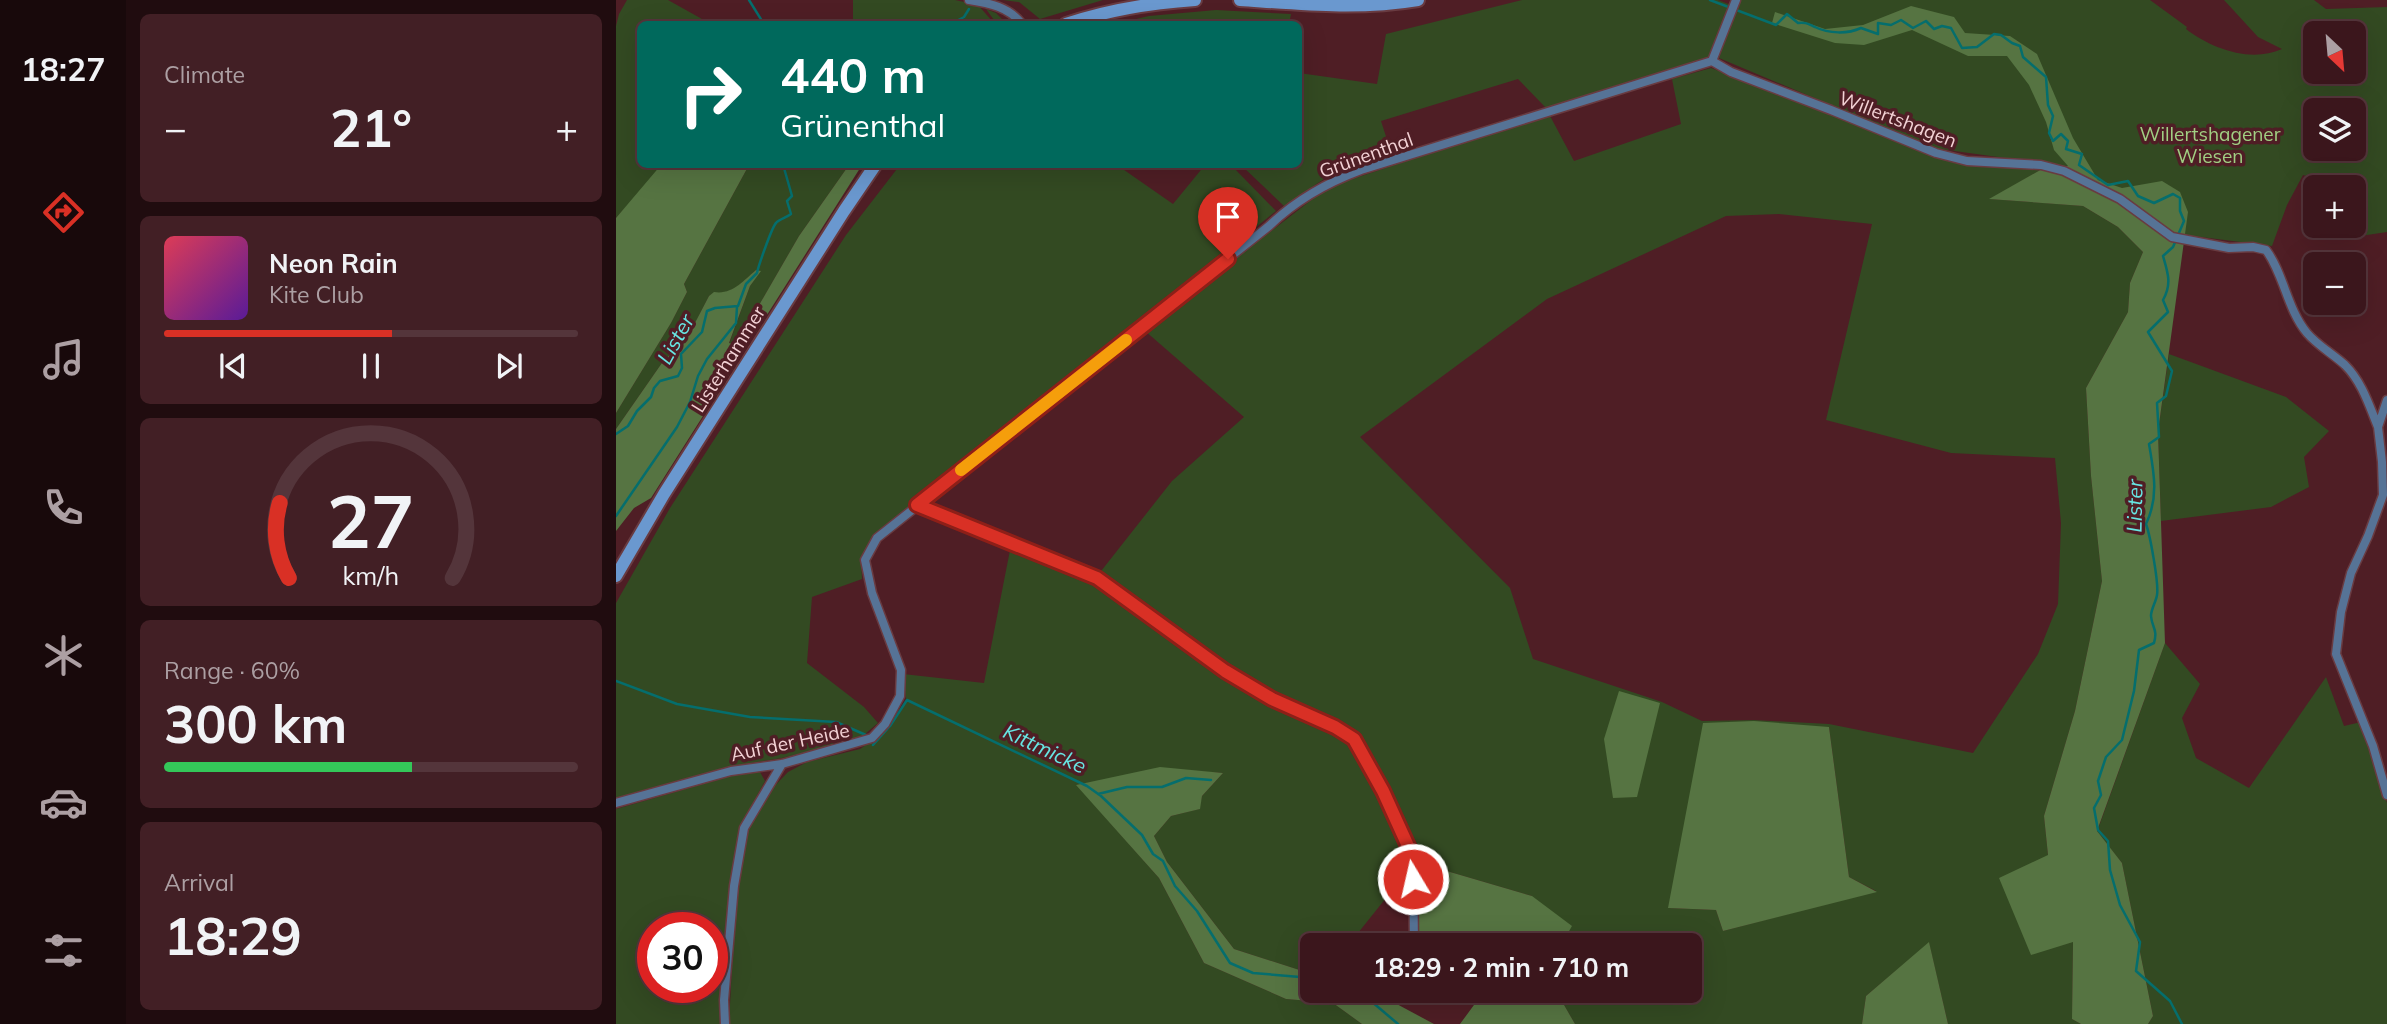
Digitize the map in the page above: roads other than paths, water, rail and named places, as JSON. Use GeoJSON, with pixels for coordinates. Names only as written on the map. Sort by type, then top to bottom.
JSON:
{"type":"FeatureCollection","features":[{"type":"Feature","properties":{"kind":"main road"},"geometry":{"type":"LineString","coordinates":[[1077,21],[1119,9],[1159,2],[1195,0]]}},
{"type":"Feature","properties":{"kind":"main road"},"geometry":{"type":"LineString","coordinates":[[1240,0],[1335,7],[1390,5],[1418,0]]}},
{"type":"Feature","properties":{"kind":"main road","name":"Listerhammer"},"geometry":{"type":"LineString","coordinates":[[616,576],[664,494],[873,168]]}},
{"type":"Feature","properties":{"kind":"street"},"geometry":{"type":"LineString","coordinates":[[969,0],[985,2],[1009,11],[1019,21]]}},
{"type":"Feature","properties":{"kind":"street"},"geometry":{"type":"LineString","coordinates":[[1712,61],[1734,6]]}},
{"type":"Feature","properties":{"kind":"street","name":"Willertshagen"},"geometry":{"type":"LineString","coordinates":[[1712,61],[1731,72],[1936,153],[1967,161],[2041,165],[2064,171],[2120,199],[2172,237],[2183,241],[2266,250],[2307,333],[2342,362],[2359,381],[2378,427]]}},
{"type":"Feature","properties":{"kind":"street","name":"Grünenthal"},"geometry":{"type":"LineString","coordinates":[[917,505],[1269,226],[1284,211],[1327,183],[1361,170],[1712,61]]}},
{"type":"Feature","properties":{"kind":"street"},"geometry":{"type":"LineString","coordinates":[[2387,400],[2378,427],[2383,495],[2368,536],[2350,573],[2341,612],[2336,654],[2374,746],[2387,795]]}},
{"type":"Feature","properties":{"kind":"street"},"geometry":{"type":"LineString","coordinates":[[917,505],[1097,578],[1225,671],[1272,699],[1335,727],[1354,739],[1383,791],[1413,857],[1414,933]]}},
{"type":"Feature","properties":{"kind":"street","name":"Auf der Heide"},"geometry":{"type":"LineString","coordinates":[[616,803],[731,771],[782,764],[872,738],[885,724],[900,696],[901,670],[872,593],[865,560],[877,538],[917,505]]}},
{"type":"Feature","properties":{"kind":"street"},"geometry":{"type":"LineString","coordinates":[[724,1024],[723,1000],[734,886],[744,828],[782,764]]}},
{"type":"Feature","properties":{"kind":"waterway"},"geometry":{"type":"LineString","coordinates":[[749,0],[762,21]]}},
{"type":"Feature","properties":{"kind":"waterway","name":"Lister"},"geometry":{"type":"LineString","coordinates":[[1710,0],[1776,25],[1787,14],[1798,23],[1832,32],[1861,28],[1878,34],[1878,23],[1891,25],[1901,20],[1913,28],[1926,21],[1934,29],[1942,26],[1951,28],[1962,48],[1977,47],[1994,34],[2001,35],[2020,46],[2023,57],[2046,77],[2048,105],[2053,116],[2049,133],[2053,141],[2061,134],[2068,141],[2066,149],[2082,154],[2079,165],[2108,185],[2128,181],[2138,196],[2154,203],[2173,194],[2180,198],[2180,211],[2184,221],[2173,247],[2163,256],[2168,273],[2163,300],[2168,312],[2148,332],[2172,371],[2166,396],[2157,403],[2159,437],[2149,444],[2154,494],[2146,524],[2157,580],[2157,595],[2151,616],[2155,638],[2154,643],[2139,650],[2134,691],[2122,740],[2106,757],[2098,781],[2101,795],[2094,808],[2098,830],[2108,841],[2110,870],[2120,905],[2140,942],[2136,971],[2170,1001],[2182,1024]]}},
{"type":"Feature","properties":{"kind":"waterway","name":"Lister"},"geometry":{"type":"LineString","coordinates":[[957,21],[964,17],[969,9]]}},
{"type":"Feature","properties":{"kind":"waterway","name":"Lister"},"geometry":{"type":"LineString","coordinates":[[616,434],[628,426],[660,381],[678,376],[682,368],[681,354],[702,332],[707,311],[738,306],[746,284],[757,273],[774,226],[791,214],[787,201],[792,196],[784,168]]}},
{"type":"Feature","properties":{"kind":"waterway"},"geometry":{"type":"LineString","coordinates":[[616,516],[677,427],[707,359],[736,323],[737,307]]}},
{"type":"Feature","properties":{"kind":"waterway","name":"Kittmicke"},"geometry":{"type":"LineString","coordinates":[[616,681],[677,704],[750,717],[836,722],[866,735]]}},
{"type":"Feature","properties":{"kind":"waterway","name":"Kittmicke"},"geometry":{"type":"LineString","coordinates":[[873,745],[890,726],[907,700],[1087,786],[1142,835],[1153,854],[1163,861],[1175,886],[1197,911],[1230,963],[1253,973],[1300,977]]}},
{"type":"Feature","properties":{"kind":"waterway"},"geometry":{"type":"LineString","coordinates":[[1098,794],[1127,787],[1162,787],[1186,778],[1211,780]]}},
{"type":"Feature","properties":{"kind":"waterway","name":"Kittmicke"},"geometry":{"type":"LineString","coordinates":[[1373,1003],[1398,1024]]}},
{"type":"Feature","properties":{"kind":"park label","name":"Willertshagener Wiesen"},"geometry":{"type":"Point","coordinates":[2210,145]}}]}
